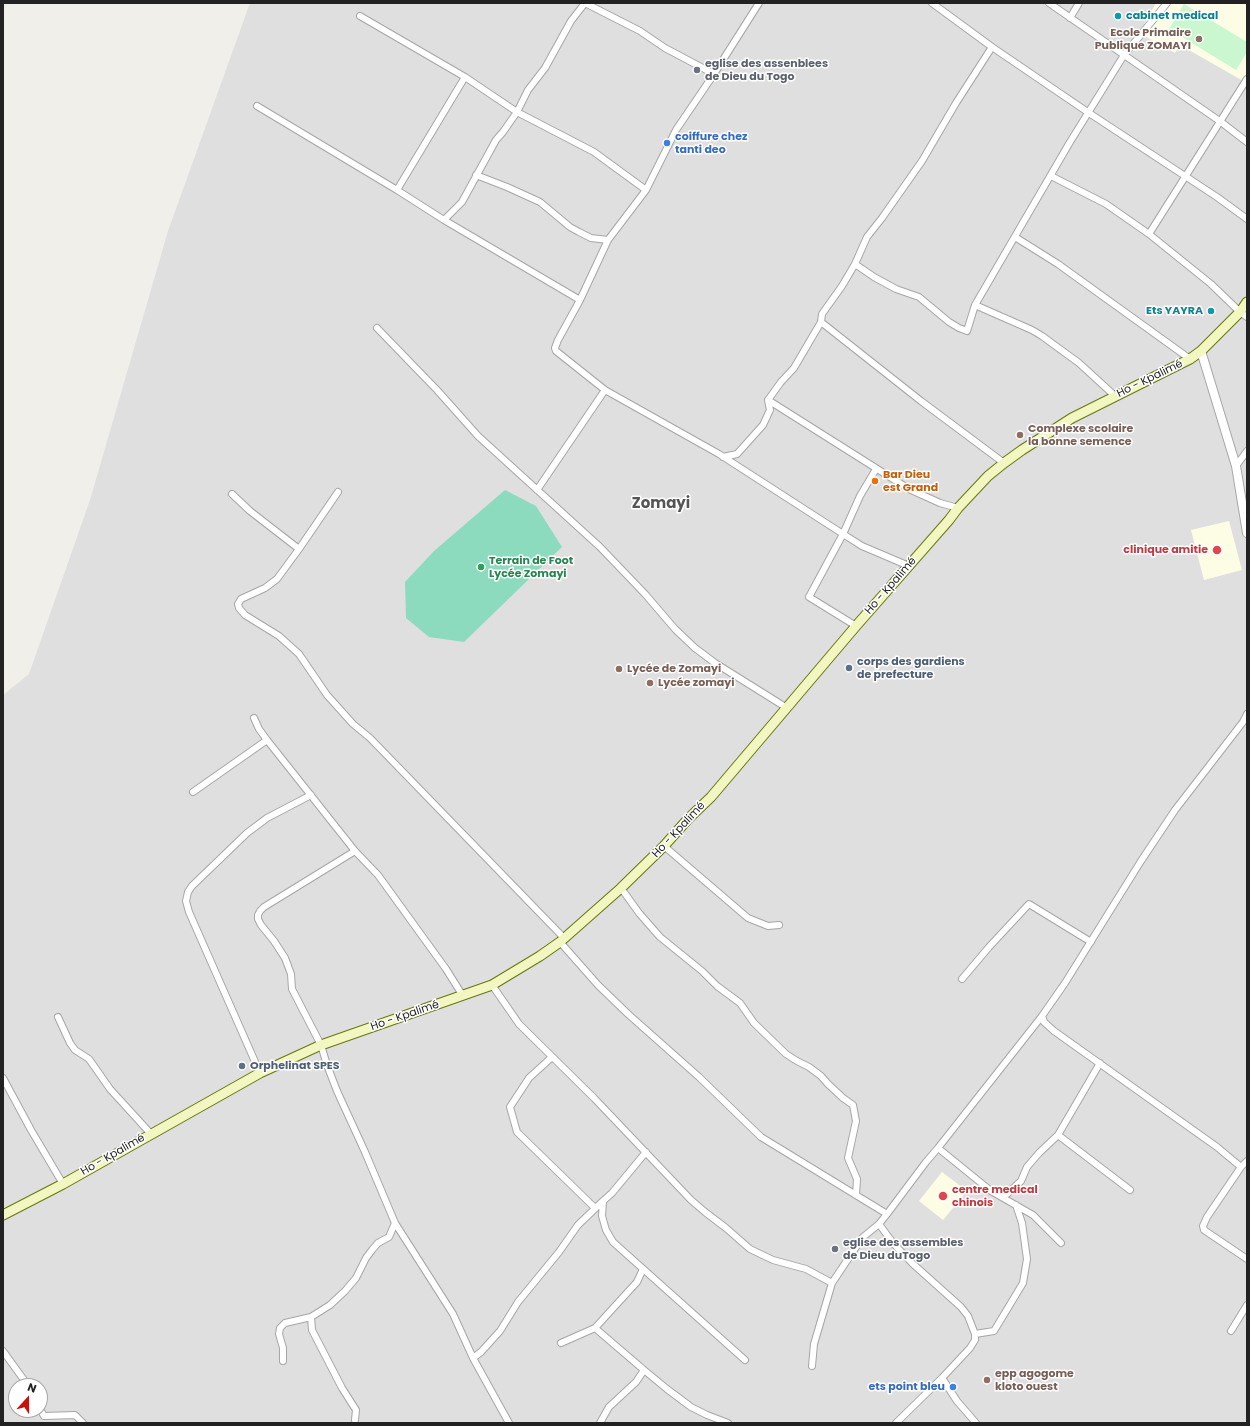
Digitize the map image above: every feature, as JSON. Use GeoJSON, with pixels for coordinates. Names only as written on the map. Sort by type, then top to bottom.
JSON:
{"type":"FeatureCollection","features":[{"type":"Feature","properties":{"kind":"main road","name":"Ho - Kpalimé"},"geometry":{"type":"LineString","coordinates":[[3,1214],[63,1184],[260,1073],[321,1045],[492,986],[540,956],[562,940],[598,910],[621,888],[711,797],[856,626],[958,508],[988,476],[1004,463],[1072,418],[1190,359],[1243,315],[1247,302]]}},
{"type":"Feature","properties":{"kind":"street"},"geometry":{"type":"LineString","coordinates":[[444,220],[462,202],[496,140],[517,112],[528,90],[545,68],[571,21],[585,3],[640,31],[665,48],[714,74]]}},
{"type":"Feature","properties":{"kind":"street"},"geometry":{"type":"LineString","coordinates":[[759,3],[676,130],[646,190],[608,240],[580,300],[558,340],[556,351],[605,390],[723,457],[862,546],[909,566]]}},
{"type":"Feature","properties":{"kind":"street"},"geometry":{"type":"LineString","coordinates":[[932,3],[992,47],[1089,113],[1186,176],[1247,219]]}},
{"type":"Feature","properties":{"kind":"street"},"geometry":{"type":"LineString","coordinates":[[1049,3],[1221,122],[1247,142]]}},
{"type":"Feature","properties":{"kind":"street"},"geometry":{"type":"LineString","coordinates":[[1070,18],[1079,3]]}},
{"type":"Feature","properties":{"kind":"street"},"geometry":{"type":"LineString","coordinates":[[855,264],[874,277],[896,289],[919,297],[949,322],[967,331],[975,305],[1070,142],[1124,55],[1167,3]]}},
{"type":"Feature","properties":{"kind":"street"},"geometry":{"type":"LineString","coordinates":[[360,16],[465,77],[517,112],[594,152],[646,190]]}},
{"type":"Feature","properties":{"kind":"street"},"geometry":{"type":"LineString","coordinates":[[723,457],[737,454],[763,425],[770,410],[768,400],[781,382],[794,368],[821,322],[822,314],[842,286],[855,264],[867,237],[922,161],[956,103],[992,47]]}},
{"type":"Feature","properties":{"kind":"street"},"geometry":{"type":"LineString","coordinates":[[397,190],[465,77]]}},
{"type":"Feature","properties":{"kind":"street"},"geometry":{"type":"LineString","coordinates":[[1149,234],[1247,80]]}},
{"type":"Feature","properties":{"kind":"street"},"geometry":{"type":"LineString","coordinates":[[257,106],[444,220],[580,300]]}},
{"type":"Feature","properties":{"kind":"street"},"geometry":{"type":"LineString","coordinates":[[476,175],[507,186],[540,202],[570,227],[591,238],[608,240]]}},
{"type":"Feature","properties":{"kind":"street"},"geometry":{"type":"LineString","coordinates":[[1051,176],[1106,204],[1149,234],[1211,284],[1243,315]]}},
{"type":"Feature","properties":{"kind":"street"},"geometry":{"type":"LineString","coordinates":[[1015,237],[1058,264],[1190,359]]}},
{"type":"Feature","properties":{"kind":"street"},"geometry":{"type":"LineString","coordinates":[[975,305],[1032,330],[1042,336],[1079,362],[1115,396]]}},
{"type":"Feature","properties":{"kind":"street"},"geometry":{"type":"LineString","coordinates":[[821,322],[921,401],[1004,463]]}},
{"type":"Feature","properties":{"kind":"street"},"geometry":{"type":"LineString","coordinates":[[377,328],[437,390],[478,436],[600,547],[645,594],[675,629],[695,648],[715,663],[787,708]]}},
{"type":"Feature","properties":{"kind":"street"},"geometry":{"type":"LineString","coordinates":[[1201,351],[1236,466],[1247,533]]}},
{"type":"Feature","properties":{"kind":"street"},"geometry":{"type":"LineString","coordinates":[[537,490],[605,390]]}},
{"type":"Feature","properties":{"kind":"street"},"geometry":{"type":"LineString","coordinates":[[768,400],[909,490],[940,503],[958,508]]}},
{"type":"Feature","properties":{"kind":"street"},"geometry":{"type":"LineString","coordinates":[[1236,466],[1247,451]]}},
{"type":"Feature","properties":{"kind":"street"},"geometry":{"type":"LineString","coordinates":[[856,626],[809,597],[843,534],[860,496],[876,469]]}},
{"type":"Feature","properties":{"kind":"street"},"geometry":{"type":"LineString","coordinates":[[338,492],[277,579],[265,588],[241,600],[238,604],[239,608],[245,615],[279,636],[299,654],[326,695],[353,724],[370,738],[562,940],[603,990],[699,1077],[761,1136],[887,1214]]}},
{"type":"Feature","properties":{"kind":"street"},"geometry":{"type":"LineString","coordinates":[[232,494],[250,511],[300,548]]}},
{"type":"Feature","properties":{"kind":"street"},"geometry":{"type":"LineString","coordinates":[[812,1366],[814,1344],[832,1283],[862,1238],[879,1224],[926,1162],[1042,1016],[1065,983],[1141,861],[1175,810],[1243,722],[1247,714]]}},
{"type":"Feature","properties":{"kind":"street"},"geometry":{"type":"LineString","coordinates":[[254,718],[259,729],[267,740],[355,851],[378,875],[446,969],[463,996]]}},
{"type":"Feature","properties":{"kind":"street"},"geometry":{"type":"LineString","coordinates":[[193,792],[267,740]]}},
{"type":"Feature","properties":{"kind":"street"},"geometry":{"type":"LineString","coordinates":[[260,1073],[189,912],[186,901],[188,892],[192,886],[247,833],[267,818],[311,795]]}},
{"type":"Feature","properties":{"kind":"street"},"geometry":{"type":"LineString","coordinates":[[664,846],[748,918],[768,926],[779,925]]}},
{"type":"Feature","properties":{"kind":"street"},"geometry":{"type":"LineString","coordinates":[[355,851],[270,903],[260,911],[258,920],[285,958],[291,974],[292,989],[321,1045],[337,1091],[396,1223],[453,1314],[473,1358],[509,1423]]}},
{"type":"Feature","properties":{"kind":"street"},"geometry":{"type":"LineString","coordinates":[[621,888],[660,937],[740,1003],[754,1023],[786,1054],[809,1066],[822,1076],[843,1098],[853,1104],[856,1121],[848,1158],[857,1179],[856,1195]]}},
{"type":"Feature","properties":{"kind":"street"},"geometry":{"type":"LineString","coordinates":[[962,979],[1029,904],[1091,942]]}},
{"type":"Feature","properties":{"kind":"street"},"geometry":{"type":"LineString","coordinates":[[492,986],[519,1024],[646,1152],[691,1200],[742,1243],[765,1256],[788,1265],[806,1269],[832,1283]]}},
{"type":"Feature","properties":{"kind":"street"},"geometry":{"type":"LineString","coordinates":[[1042,1016],[1044,1022],[1054,1031],[1217,1147],[1241,1167]]}},
{"type":"Feature","properties":{"kind":"street"},"geometry":{"type":"LineString","coordinates":[[58,1017],[70,1044],[75,1050],[89,1059],[110,1089],[151,1134]]}},
{"type":"Feature","properties":{"kind":"street"},"geometry":{"type":"LineString","coordinates":[[552,1057],[529,1078],[510,1107],[515,1126],[517,1132],[595,1208]]}},
{"type":"Feature","properties":{"kind":"street"},"geometry":{"type":"LineString","coordinates":[[991,1191],[1007,1194],[1021,1181],[1027,1167],[1058,1135],[1100,1063]]}},
{"type":"Feature","properties":{"kind":"street"},"geometry":{"type":"LineString","coordinates":[[3,1078],[31,1130],[63,1184]]}},
{"type":"Feature","properties":{"kind":"street"},"geometry":{"type":"LineString","coordinates":[[1058,1135],[1130,1190]]}},
{"type":"Feature","properties":{"kind":"street"},"geometry":{"type":"LineString","coordinates":[[938,1148],[991,1191],[1033,1215],[1061,1243]]}},
{"type":"Feature","properties":{"kind":"street"},"geometry":{"type":"LineString","coordinates":[[473,1358],[481,1352],[500,1331],[518,1302],[559,1252],[578,1225],[612,1193],[646,1152]]}},
{"type":"Feature","properties":{"kind":"street"},"geometry":{"type":"LineString","coordinates":[[1247,1161],[1241,1167],[1207,1217],[1203,1226],[1204,1230],[1247,1259]]}},
{"type":"Feature","properties":{"kind":"street"},"geometry":{"type":"LineString","coordinates":[[603,1201],[602,1216],[606,1230],[613,1242],[745,1360]]}},
{"type":"Feature","properties":{"kind":"street"},"geometry":{"type":"LineString","coordinates":[[975,1334],[994,1331],[1023,1283],[1027,1259],[1022,1223],[1016,1205]]}},
{"type":"Feature","properties":{"kind":"street"},"geometry":{"type":"LineString","coordinates":[[283,1361],[283,1348],[279,1334],[280,1328],[284,1323],[311,1317],[330,1305],[356,1278],[366,1258],[378,1243],[389,1237],[396,1223]]}},
{"type":"Feature","properties":{"kind":"street"},"geometry":{"type":"LineString","coordinates":[[879,1224],[893,1244],[965,1312],[972,1324],[975,1334],[975,1340],[970,1348],[896,1423]]}},
{"type":"Feature","properties":{"kind":"street"},"geometry":{"type":"LineString","coordinates":[[562,1343],[595,1328],[637,1282],[643,1269]]}},
{"type":"Feature","properties":{"kind":"street"},"geometry":{"type":"LineString","coordinates":[[1231,1332],[1247,1306]]}},
{"type":"Feature","properties":{"kind":"street"},"geometry":{"type":"LineString","coordinates":[[311,1317],[312,1330],[342,1388],[356,1410],[355,1420]]}},
{"type":"Feature","properties":{"kind":"street"},"geometry":{"type":"LineString","coordinates":[[595,1328],[667,1389],[707,1416],[728,1423]]}},
{"type":"Feature","properties":{"kind":"street"},"geometry":{"type":"LineString","coordinates":[[3,1351],[23,1378]]}},
{"type":"Feature","properties":{"kind":"street"},"geometry":{"type":"LineString","coordinates":[[600,1423],[609,1407],[636,1382],[644,1370]]}},
{"type":"Feature","properties":{"kind":"street"},"geometry":{"type":"LineString","coordinates":[[942,1378],[957,1401],[976,1423]]}},
{"type":"Feature","properties":{"kind":"street"},"geometry":{"type":"LineString","coordinates":[[48,1416],[74,1415],[83,1423]]}},
{"type":"Feature","properties":{"kind":"shaded area","name":"Zomayi"},"geometry":{"type":"Polygon","coordinates":[[[250,3],[1247,3],[1247,1423],[3,1423],[3,695],[29,674],[90,500],[168,231],[250,3]]]}},
{"type":"Feature","properties":{"kind":"shaded area","name":"Ecole Primaire Publique ZOMAYI"},"geometry":{"type":"Polygon","coordinates":[[[1156,3],[1247,3],[1247,79],[1245,82],[1180,45],[1175,53],[1139,33],[1156,3]]]}},
{"type":"Feature","properties":{"kind":"shaded area","name":"clinique amitie"},"geometry":{"type":"Polygon","coordinates":[[[1229,521],[1242,570],[1204,580],[1191,530],[1229,521]]]}},
{"type":"Feature","properties":{"kind":"shaded area","name":"centre medical chinois"},"geometry":{"type":"Polygon","coordinates":[[[942,1172],[967,1191],[943,1220],[919,1201],[942,1172]]]}},
{"type":"Feature","properties":{"kind":"green space"},"geometry":{"type":"Polygon","coordinates":[[[1184,4],[1247,42],[1247,52],[1236,70],[1169,29],[1184,4]]]}},
{"type":"Feature","properties":{"kind":"green space","name":"Terrain de Foot Lycée Zomayi"},"geometry":{"type":"Polygon","coordinates":[[[505,490],[536,506],[562,547],[464,642],[429,637],[406,618],[405,582],[434,551],[505,490]]]}},
{"type":"Feature","properties":{"kind":"place","name":"cabinet medical"},"geometry":{"type":"Point","coordinates":[1118,16]}},
{"type":"Feature","properties":{"kind":"place","name":"Ecole Primaire Publique ZOMAYI"},"geometry":{"type":"Point","coordinates":[1199,39]}},
{"type":"Feature","properties":{"kind":"place","name":"eglise des assenblees de Dieu du Togo"},"geometry":{"type":"Point","coordinates":[697,70]}},
{"type":"Feature","properties":{"kind":"place","name":"coiffure chez tanti deo"},"geometry":{"type":"Point","coordinates":[667,143]}},
{"type":"Feature","properties":{"kind":"place","name":"Ets YAYRA"},"geometry":{"type":"Point","coordinates":[1211,311]}},
{"type":"Feature","properties":{"kind":"place","name":"Complexe scolaire la bonne semence"},"geometry":{"type":"Point","coordinates":[1020,435]}},
{"type":"Feature","properties":{"kind":"place","name":"Bar Dieu est Grand"},"geometry":{"type":"Point","coordinates":[875,481]}},
{"type":"Feature","properties":{"kind":"place","name":"clinique amitie"},"geometry":{"type":"Point","coordinates":[1217,550]}},
{"type":"Feature","properties":{"kind":"place","name":"Terrain de Foot Lycée Zomayi"},"geometry":{"type":"Point","coordinates":[481,567]}},
{"type":"Feature","properties":{"kind":"place","name":"corps des gardiens de prefecture"},"geometry":{"type":"Point","coordinates":[849,668]}},
{"type":"Feature","properties":{"kind":"place","name":"Lycée de Zomayi"},"geometry":{"type":"Point","coordinates":[619,669]}},
{"type":"Feature","properties":{"kind":"place","name":"Lycée zomayi"},"geometry":{"type":"Point","coordinates":[650,683]}},
{"type":"Feature","properties":{"kind":"place","name":"Orphelinat SPES"},"geometry":{"type":"Point","coordinates":[242,1066]}},
{"type":"Feature","properties":{"kind":"place","name":"centre medical chinois"},"geometry":{"type":"Point","coordinates":[943,1196]}},
{"type":"Feature","properties":{"kind":"place","name":"eglise des assembles de Dieu duTogo"},"geometry":{"type":"Point","coordinates":[835,1249]}},
{"type":"Feature","properties":{"kind":"place","name":"epp agogome kloto ouest"},"geometry":{"type":"Point","coordinates":[987,1380]}},
{"type":"Feature","properties":{"kind":"place","name":"ets point bleu"},"geometry":{"type":"Point","coordinates":[953,1387]}},
{"type":"Feature","properties":{"kind":"district","name":"Zomayi"},"geometry":{"type":"Point","coordinates":[661,504]}}]}
